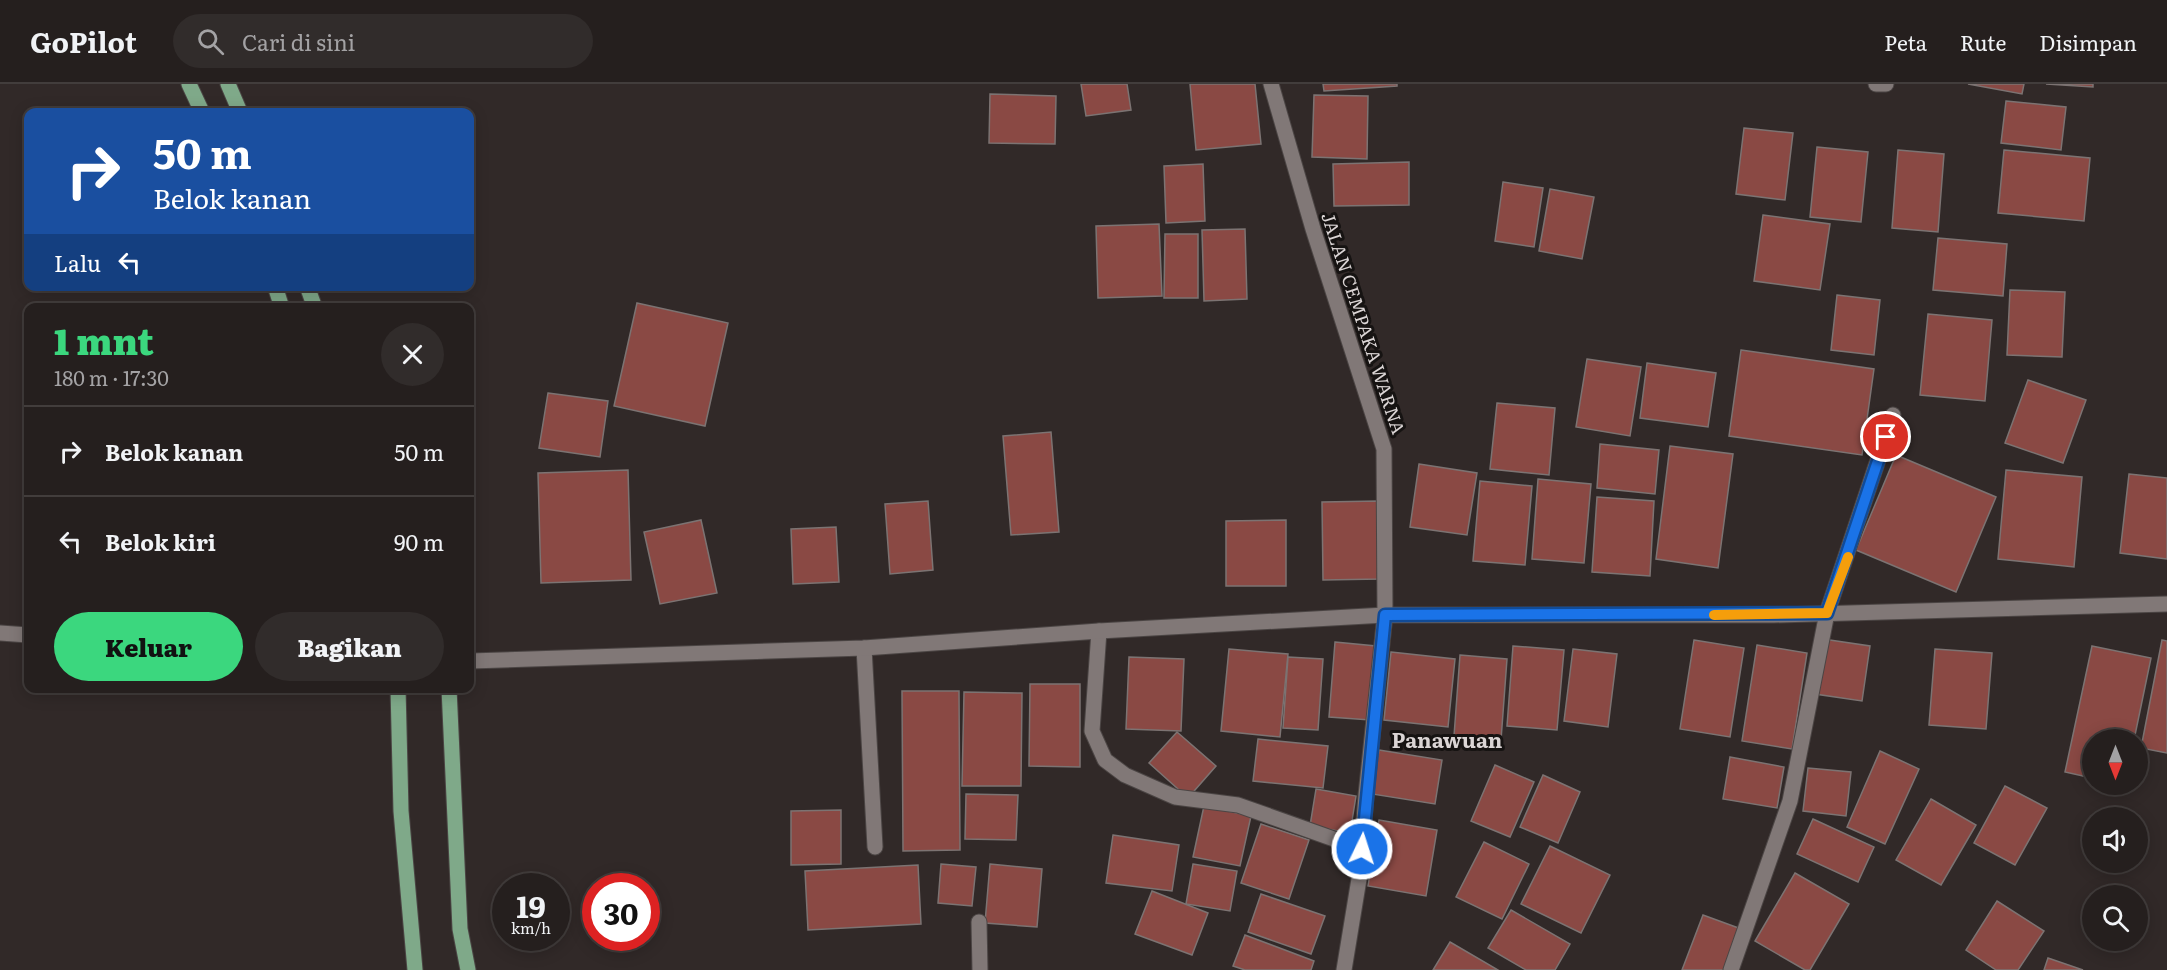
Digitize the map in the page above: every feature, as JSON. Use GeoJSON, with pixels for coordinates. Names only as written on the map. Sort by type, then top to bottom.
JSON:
{"type":"FeatureCollection","features":[{"type":"Feature","properties":{"kind":"main road"},"geometry":{"type":"LineString","coordinates":[[189,84],[200,108]]}},
{"type":"Feature","properties":{"kind":"main road"},"geometry":{"type":"LineString","coordinates":[[228,84],[238,108]]}},
{"type":"Feature","properties":{"kind":"main road"},"geometry":{"type":"LineString","coordinates":[[398,693],[401,811],[415,970]]}},
{"type":"Feature","properties":{"kind":"main road"},"geometry":{"type":"LineString","coordinates":[[449,693],[460,929],[468,970]]}},
{"type":"Feature","properties":{"kind":"street","name":"JALAN CEMPAKA WARNA"},"geometry":{"type":"LineString","coordinates":[[1271,84],[1317,240],[1384,449],[1385,615],[1362,849],[1344,970]]}},
{"type":"Feature","properties":{"kind":"street"},"geometry":{"type":"LineString","coordinates":[[1876,84],[1886,84]]}},
{"type":"Feature","properties":{"kind":"street"},"geometry":{"type":"LineString","coordinates":[[1731,970],[1790,801],[1827,613],[1893,415]]}},
{"type":"Feature","properties":{"kind":"street"},"geometry":{"type":"LineString","coordinates":[[474,661],[864,648],[1099,631],[1385,615],[1827,613],[2167,604]]}},
{"type":"Feature","properties":{"kind":"street"},"geometry":{"type":"LineString","coordinates":[[1099,631],[1092,731],[1105,760],[1125,775],[1175,797],[1238,805],[1362,849]]}},
{"type":"Feature","properties":{"kind":"street"},"geometry":{"type":"LineString","coordinates":[[0,633],[24,635]]}},
{"type":"Feature","properties":{"kind":"street"},"geometry":{"type":"LineString","coordinates":[[864,648],[874,847]]}},
{"type":"Feature","properties":{"kind":"street"},"geometry":{"type":"LineString","coordinates":[[979,921],[980,970]]}},
{"type":"Feature","properties":{"kind":"building"},"geometry":{"type":"Polygon","coordinates":[[[1081,84],[1127,84],[1131,110],[1086,116],[1081,84]]]}},
{"type":"Feature","properties":{"kind":"building"},"geometry":{"type":"Polygon","coordinates":[[[1190,84],[1255,84],[1261,144],[1196,150],[1190,84]]]}},
{"type":"Feature","properties":{"kind":"building"},"geometry":{"type":"Polygon","coordinates":[[[1323,84],[1397,84],[1397,86],[1324,91],[1323,84]]]}},
{"type":"Feature","properties":{"kind":"building"},"geometry":{"type":"Polygon","coordinates":[[[1968,84],[2024,84],[2022,94],[1968,84]]]}},
{"type":"Feature","properties":{"kind":"building"},"geometry":{"type":"Polygon","coordinates":[[[2046,84],[2093,84],[2093,87],[2046,84]]]}},
{"type":"Feature","properties":{"kind":"building"},"geometry":{"type":"Polygon","coordinates":[[[990,94],[1056,96],[1055,144],[989,143],[990,94]]]}},
{"type":"Feature","properties":{"kind":"building"},"geometry":{"type":"Polygon","coordinates":[[[1314,95],[1368,96],[1367,159],[1312,157],[1314,95]]]}},
{"type":"Feature","properties":{"kind":"building"},"geometry":{"type":"Polygon","coordinates":[[[2006,101],[2066,107],[2061,150],[2001,143],[2006,101]]]}},
{"type":"Feature","properties":{"kind":"building"},"geometry":{"type":"Polygon","coordinates":[[[1744,128],[1793,133],[1785,200],[1736,194],[1744,128]]]}},
{"type":"Feature","properties":{"kind":"building"},"geometry":{"type":"Polygon","coordinates":[[[1817,147],[1868,152],[1861,222],[1810,217],[1817,147]]]}},
{"type":"Feature","properties":{"kind":"building"},"geometry":{"type":"Polygon","coordinates":[[[1898,150],[1944,154],[1938,232],[1892,228],[1898,150]]]}},
{"type":"Feature","properties":{"kind":"building"},"geometry":{"type":"Polygon","coordinates":[[[2004,150],[2090,158],[2084,221],[1998,213],[2004,150]]]}},
{"type":"Feature","properties":{"kind":"building"},"geometry":{"type":"Polygon","coordinates":[[[1409,162],[1409,205],[1334,206],[1333,164],[1409,162]]]}},
{"type":"Feature","properties":{"kind":"building"},"geometry":{"type":"Polygon","coordinates":[[[1203,164],[1205,221],[1166,223],[1164,166],[1203,164]]]}},
{"type":"Feature","properties":{"kind":"building"},"geometry":{"type":"Polygon","coordinates":[[[1503,182],[1543,188],[1534,247],[1495,241],[1503,182]]]}},
{"type":"Feature","properties":{"kind":"building"},"geometry":{"type":"Polygon","coordinates":[[[1550,189],[1594,197],[1582,259],[1539,251],[1550,189]]]}},
{"type":"Feature","properties":{"kind":"building"},"geometry":{"type":"Polygon","coordinates":[[[1763,215],[1830,224],[1820,290],[1754,281],[1763,215]]]}},
{"type":"Feature","properties":{"kind":"building"},"geometry":{"type":"Polygon","coordinates":[[[1159,224],[1162,296],[1098,298],[1096,226],[1159,224]]]}},
{"type":"Feature","properties":{"kind":"building"},"geometry":{"type":"Polygon","coordinates":[[[1245,229],[1247,299],[1204,301],[1202,230],[1245,229]]]}},
{"type":"Feature","properties":{"kind":"building"},"geometry":{"type":"Polygon","coordinates":[[[1165,234],[1198,234],[1198,298],[1164,298],[1165,234]]]}},
{"type":"Feature","properties":{"kind":"building"},"geometry":{"type":"Polygon","coordinates":[[[1938,238],[2007,244],[2003,296],[1933,290],[1938,238]]]}},
{"type":"Feature","properties":{"kind":"building"},"geometry":{"type":"Polygon","coordinates":[[[2010,290],[2065,292],[2062,357],[2007,355],[2010,290]]]}},
{"type":"Feature","properties":{"kind":"building"},"geometry":{"type":"Polygon","coordinates":[[[1837,295],[1880,300],[1874,355],[1831,350],[1837,295]]]}},
{"type":"Feature","properties":{"kind":"building"},"geometry":{"type":"Polygon","coordinates":[[[637,303],[728,323],[705,426],[614,406],[637,303]]]}},
{"type":"Feature","properties":{"kind":"building"},"geometry":{"type":"Polygon","coordinates":[[[1928,314],[1992,320],[1985,401],[1920,395],[1928,314]]]}},
{"type":"Feature","properties":{"kind":"building"},"geometry":{"type":"Polygon","coordinates":[[[1741,350],[1874,369],[1862,455],[1729,436],[1741,350]]]}},
{"type":"Feature","properties":{"kind":"building"},"geometry":{"type":"Polygon","coordinates":[[[1587,359],[1641,367],[1630,436],[1576,427],[1587,359]]]}},
{"type":"Feature","properties":{"kind":"building"},"geometry":{"type":"Polygon","coordinates":[[[1647,363],[1716,373],[1708,427],[1640,418],[1647,363]]]}},
{"type":"Feature","properties":{"kind":"building"},"geometry":{"type":"Polygon","coordinates":[[[2028,380],[2086,400],[2063,463],[2005,443],[2028,380]]]}},
{"type":"Feature","properties":{"kind":"building"},"geometry":{"type":"Polygon","coordinates":[[[548,393],[608,401],[600,457],[539,448],[548,393]]]}},
{"type":"Feature","properties":{"kind":"building"},"geometry":{"type":"Polygon","coordinates":[[[1497,403],[1555,408],[1549,475],[1490,469],[1497,403]]]}},
{"type":"Feature","properties":{"kind":"building"},"geometry":{"type":"Polygon","coordinates":[[[1051,432],[1059,532],[1011,535],[1003,436],[1051,432]]]}},
{"type":"Feature","properties":{"kind":"building"},"geometry":{"type":"Polygon","coordinates":[[[1600,444],[1659,450],[1655,494],[1597,488],[1600,444]]]}},
{"type":"Feature","properties":{"kind":"building"},"geometry":{"type":"Polygon","coordinates":[[[1670,446],[1733,454],[1718,568],[1656,559],[1670,446]]]}},
{"type":"Feature","properties":{"kind":"building"},"geometry":{"type":"Polygon","coordinates":[[[1896,455],[1996,497],[1956,592],[1856,550],[1896,455]]]}},
{"type":"Feature","properties":{"kind":"building"},"geometry":{"type":"Polygon","coordinates":[[[1419,464],[1477,473],[1467,535],[1410,527],[1419,464]]]}},
{"type":"Feature","properties":{"kind":"building"},"geometry":{"type":"Polygon","coordinates":[[[628,470],[631,580],[541,583],[538,473],[628,470]]]}},
{"type":"Feature","properties":{"kind":"building"},"geometry":{"type":"Polygon","coordinates":[[[2006,470],[2082,477],[2074,567],[1998,559],[2006,470]]]}},
{"type":"Feature","properties":{"kind":"building"},"geometry":{"type":"Polygon","coordinates":[[[2129,474],[2167,478],[2167,559],[2120,553],[2129,474]]]}},
{"type":"Feature","properties":{"kind":"building"},"geometry":{"type":"Polygon","coordinates":[[[1538,479],[1591,484],[1584,563],[1532,559],[1538,479]]]}},
{"type":"Feature","properties":{"kind":"building"},"geometry":{"type":"Polygon","coordinates":[[[1480,481],[1532,486],[1525,565],[1473,561],[1480,481]]]}},
{"type":"Feature","properties":{"kind":"building"},"geometry":{"type":"Polygon","coordinates":[[[1597,497],[1654,501],[1650,576],[1592,572],[1597,497]]]}},
{"type":"Feature","properties":{"kind":"building"},"geometry":{"type":"Polygon","coordinates":[[[928,501],[933,570],[890,574],[885,504],[928,501]]]}},
{"type":"Feature","properties":{"kind":"building"},"geometry":{"type":"Polygon","coordinates":[[[1378,501],[1380,579],[1323,580],[1322,502],[1378,501]]]}},
{"type":"Feature","properties":{"kind":"building"},"geometry":{"type":"Polygon","coordinates":[[[701,520],[717,593],[660,604],[644,532],[701,520]]]}},
{"type":"Feature","properties":{"kind":"building"},"geometry":{"type":"Polygon","coordinates":[[[1286,520],[1286,586],[1226,586],[1226,521],[1286,520]]]}},
{"type":"Feature","properties":{"kind":"building"},"geometry":{"type":"Polygon","coordinates":[[[836,527],[839,582],[793,584],[791,529],[836,527]]]}},
{"type":"Feature","properties":{"kind":"building"},"geometry":{"type":"Polygon","coordinates":[[[1823,639],[1870,646],[1862,701],[1815,694],[1823,639]]]}},
{"type":"Feature","properties":{"kind":"building"},"geometry":{"type":"Polygon","coordinates":[[[1694,640],[1744,648],[1730,737],[1680,729],[1694,640]]]}},
{"type":"Feature","properties":{"kind":"building"},"geometry":{"type":"Polygon","coordinates":[[[2162,640],[2167,641],[2167,753],[2148,749],[2148,729],[2145,729],[2162,640]]]}},
{"type":"Feature","properties":{"kind":"building"},"geometry":{"type":"Polygon","coordinates":[[[1335,642],[1376,646],[1370,720],[1329,717],[1335,642]]]}},
{"type":"Feature","properties":{"kind":"building"},"geometry":{"type":"Polygon","coordinates":[[[1757,645],[1807,653],[1792,749],[1742,741],[1757,645]]]}},
{"type":"Feature","properties":{"kind":"building"},"geometry":{"type":"Polygon","coordinates":[[[1513,646],[1564,650],[1557,730],[1507,726],[1513,646]]]}},
{"type":"Feature","properties":{"kind":"building"},"geometry":{"type":"Polygon","coordinates":[[[2092,646],[2151,658],[2136,729],[2082,729],[2082,776],[2065,772],[2092,646]]]}},
{"type":"Feature","properties":{"kind":"building"},"geometry":{"type":"Polygon","coordinates":[[[1229,649],[1288,654],[1280,737],[1221,731],[1229,649]]]}},
{"type":"Feature","properties":{"kind":"building"},"geometry":{"type":"Polygon","coordinates":[[[1573,649],[1617,654],[1608,727],[1564,721],[1573,649]]]}},
{"type":"Feature","properties":{"kind":"building"},"geometry":{"type":"Polygon","coordinates":[[[1935,649],[1992,653],[1986,729],[1929,725],[1935,649]]]}},
{"type":"Feature","properties":{"kind":"building"},"geometry":{"type":"Polygon","coordinates":[[[1391,652],[1455,659],[1448,727],[1384,720],[1391,652]]]}},
{"type":"Feature","properties":{"kind":"building"},"geometry":{"type":"Polygon","coordinates":[[[1460,655],[1507,659],[1501,740],[1454,736],[1460,655]]]}},
{"type":"Feature","properties":{"kind":"building"},"geometry":{"type":"Polygon","coordinates":[[[1129,657],[1184,659],[1181,731],[1126,729],[1129,657]]]}},
{"type":"Feature","properties":{"kind":"building"},"geometry":{"type":"Polygon","coordinates":[[[1288,657],[1323,659],[1318,730],[1283,728],[1288,657]]]}},
{"type":"Feature","properties":{"kind":"building"},"geometry":{"type":"Polygon","coordinates":[[[1030,684],[1080,684],[1080,767],[1029,766],[1030,684]]]}},
{"type":"Feature","properties":{"kind":"building"},"geometry":{"type":"Polygon","coordinates":[[[902,691],[959,691],[960,850],[903,851],[902,691]]]}},
{"type":"Feature","properties":{"kind":"building"},"geometry":{"type":"Polygon","coordinates":[[[964,692],[1022,693],[1021,786],[962,786],[964,692]]]}},
{"type":"Feature","properties":{"kind":"building"},"geometry":{"type":"Polygon","coordinates":[[[1177,732],[1216,766],[1188,798],[1149,763],[1177,732]]]}},
{"type":"Feature","properties":{"kind":"building"},"geometry":{"type":"Polygon","coordinates":[[[1258,739],[1328,746],[1323,788],[1253,781],[1258,739]]]}},
{"type":"Feature","properties":{"kind":"building"},"geometry":{"type":"Polygon","coordinates":[[[1379,750],[1442,760],[1435,804],[1372,794],[1379,750]]]}},
{"type":"Feature","properties":{"kind":"building"},"geometry":{"type":"Polygon","coordinates":[[[1880,751],[1919,769],[1885,844],[1847,827],[1880,751]]]}},
{"type":"Feature","properties":{"kind":"building"},"geometry":{"type":"Polygon","coordinates":[[[1730,757],[1784,767],[1777,808],[1723,799],[1730,757]]]}},
{"type":"Feature","properties":{"kind":"building"},"geometry":{"type":"Polygon","coordinates":[[[1495,765],[1534,782],[1510,837],[1471,821],[1495,765]]]}},
{"type":"Feature","properties":{"kind":"building"},"geometry":{"type":"Polygon","coordinates":[[[1808,768],[1851,772],[1846,816],[1803,811],[1808,768]]]}},
{"type":"Feature","properties":{"kind":"building"},"geometry":{"type":"Polygon","coordinates":[[[1543,775],[1580,792],[1558,843],[1520,827],[1543,775]]]}},
{"type":"Feature","properties":{"kind":"building"},"geometry":{"type":"Polygon","coordinates":[[[2005,786],[2047,808],[2015,865],[1974,843],[2005,786]]]}},
{"type":"Feature","properties":{"kind":"building"},"geometry":{"type":"Polygon","coordinates":[[[1316,789],[1356,796],[1350,833],[1310,826],[1316,789]]]}},
{"type":"Feature","properties":{"kind":"building"},"geometry":{"type":"Polygon","coordinates":[[[966,794],[1018,795],[1016,840],[965,839],[966,794]]]}},
{"type":"Feature","properties":{"kind":"building"},"geometry":{"type":"Polygon","coordinates":[[[1931,799],[1976,825],[1941,885],[1896,860],[1931,799]]]}},
{"type":"Feature","properties":{"kind":"building"},"geometry":{"type":"Polygon","coordinates":[[[1204,806],[1251,816],[1240,866],[1193,857],[1204,806]]]}},
{"type":"Feature","properties":{"kind":"building"},"geometry":{"type":"Polygon","coordinates":[[[841,810],[841,864],[791,865],[791,811],[841,810]]]}},
{"type":"Feature","properties":{"kind":"building"},"geometry":{"type":"Polygon","coordinates":[[[1813,819],[1874,847],[1858,882],[1797,854],[1813,819]]]}},
{"type":"Feature","properties":{"kind":"building"},"geometry":{"type":"Polygon","coordinates":[[[1379,820],[1437,830],[1426,896],[1368,886],[1379,820]]]}},
{"type":"Feature","properties":{"kind":"building"},"geometry":{"type":"Polygon","coordinates":[[[1261,824],[1309,840],[1289,899],[1241,883],[1261,824]]]}},
{"type":"Feature","properties":{"kind":"building"},"geometry":{"type":"Polygon","coordinates":[[[1113,835],[1179,845],[1172,891],[1106,883],[1113,835]]]}},
{"type":"Feature","properties":{"kind":"building"},"geometry":{"type":"Polygon","coordinates":[[[1484,842],[1529,864],[1502,919],[1456,897],[1484,842]]]}},
{"type":"Feature","properties":{"kind":"building"},"geometry":{"type":"Polygon","coordinates":[[[1550,846],[1610,875],[1581,933],[1521,904],[1550,846]]]}},
{"type":"Feature","properties":{"kind":"building"},"geometry":{"type":"Polygon","coordinates":[[[941,864],[976,867],[972,906],[938,903],[941,864]]]}},
{"type":"Feature","properties":{"kind":"building"},"geometry":{"type":"Polygon","coordinates":[[[990,864],[1042,869],[1037,927],[985,923],[990,864]]]}},
{"type":"Feature","properties":{"kind":"building"},"geometry":{"type":"Polygon","coordinates":[[[1193,864],[1237,871],[1230,911],[1186,904],[1193,864]]]}},
{"type":"Feature","properties":{"kind":"building"},"geometry":{"type":"Polygon","coordinates":[[[918,865],[921,924],[808,930],[805,871],[918,865]]]}},
{"type":"Feature","properties":{"kind":"building"},"geometry":{"type":"Polygon","coordinates":[[[1795,873],[1849,904],[1810,970],[1805,970],[1755,941],[1795,873]]]}},
{"type":"Feature","properties":{"kind":"building"},"geometry":{"type":"Polygon","coordinates":[[[1152,891],[1208,913],[1192,955],[1135,934],[1152,891]]]}},
{"type":"Feature","properties":{"kind":"building"},"geometry":{"type":"Polygon","coordinates":[[[1261,894],[1325,916],[1311,954],[1248,932],[1261,894]]]}},
{"type":"Feature","properties":{"kind":"building"},"geometry":{"type":"Polygon","coordinates":[[[1997,901],[2044,931],[2018,970],[1996,970],[1966,950],[1997,901]]]}},
{"type":"Feature","properties":{"kind":"building"},"geometry":{"type":"Polygon","coordinates":[[[1511,910],[1570,944],[1555,970],[1526,970],[1488,948],[1511,910]]]}},
{"type":"Feature","properties":{"kind":"building"},"geometry":{"type":"Polygon","coordinates":[[[1703,915],[1744,930],[1729,970],[1682,970],[1703,915]]]}},
{"type":"Feature","properties":{"kind":"building"},"geometry":{"type":"Polygon","coordinates":[[[1245,935],[1314,961],[1311,970],[1245,970],[1233,966],[1245,935]]]}},
{"type":"Feature","properties":{"kind":"building"},"geometry":{"type":"Polygon","coordinates":[[[1450,942],[1498,970],[1433,970],[1450,942]]]}},
{"type":"Feature","properties":{"kind":"building"},"geometry":{"type":"Polygon","coordinates":[[[2048,958],[2083,970],[2044,970],[2048,958]]]}},
{"type":"Feature","properties":{"kind":"slow traffic"},"geometry":{"type":"LineString","coordinates":[[1714,615],[1827,613],[1848,557]]}},
{"type":"Feature","properties":{"kind":"district","name":"Panawuan"},"geometry":{"type":"Point","coordinates":[1447,738]}},
{"type":"Feature","properties":{"kind":"route"},"geometry":{"type":"LineString","coordinates":[[1362,849],[1385,615],[1827,613],[1851,548],[1886,437]]}}]}
